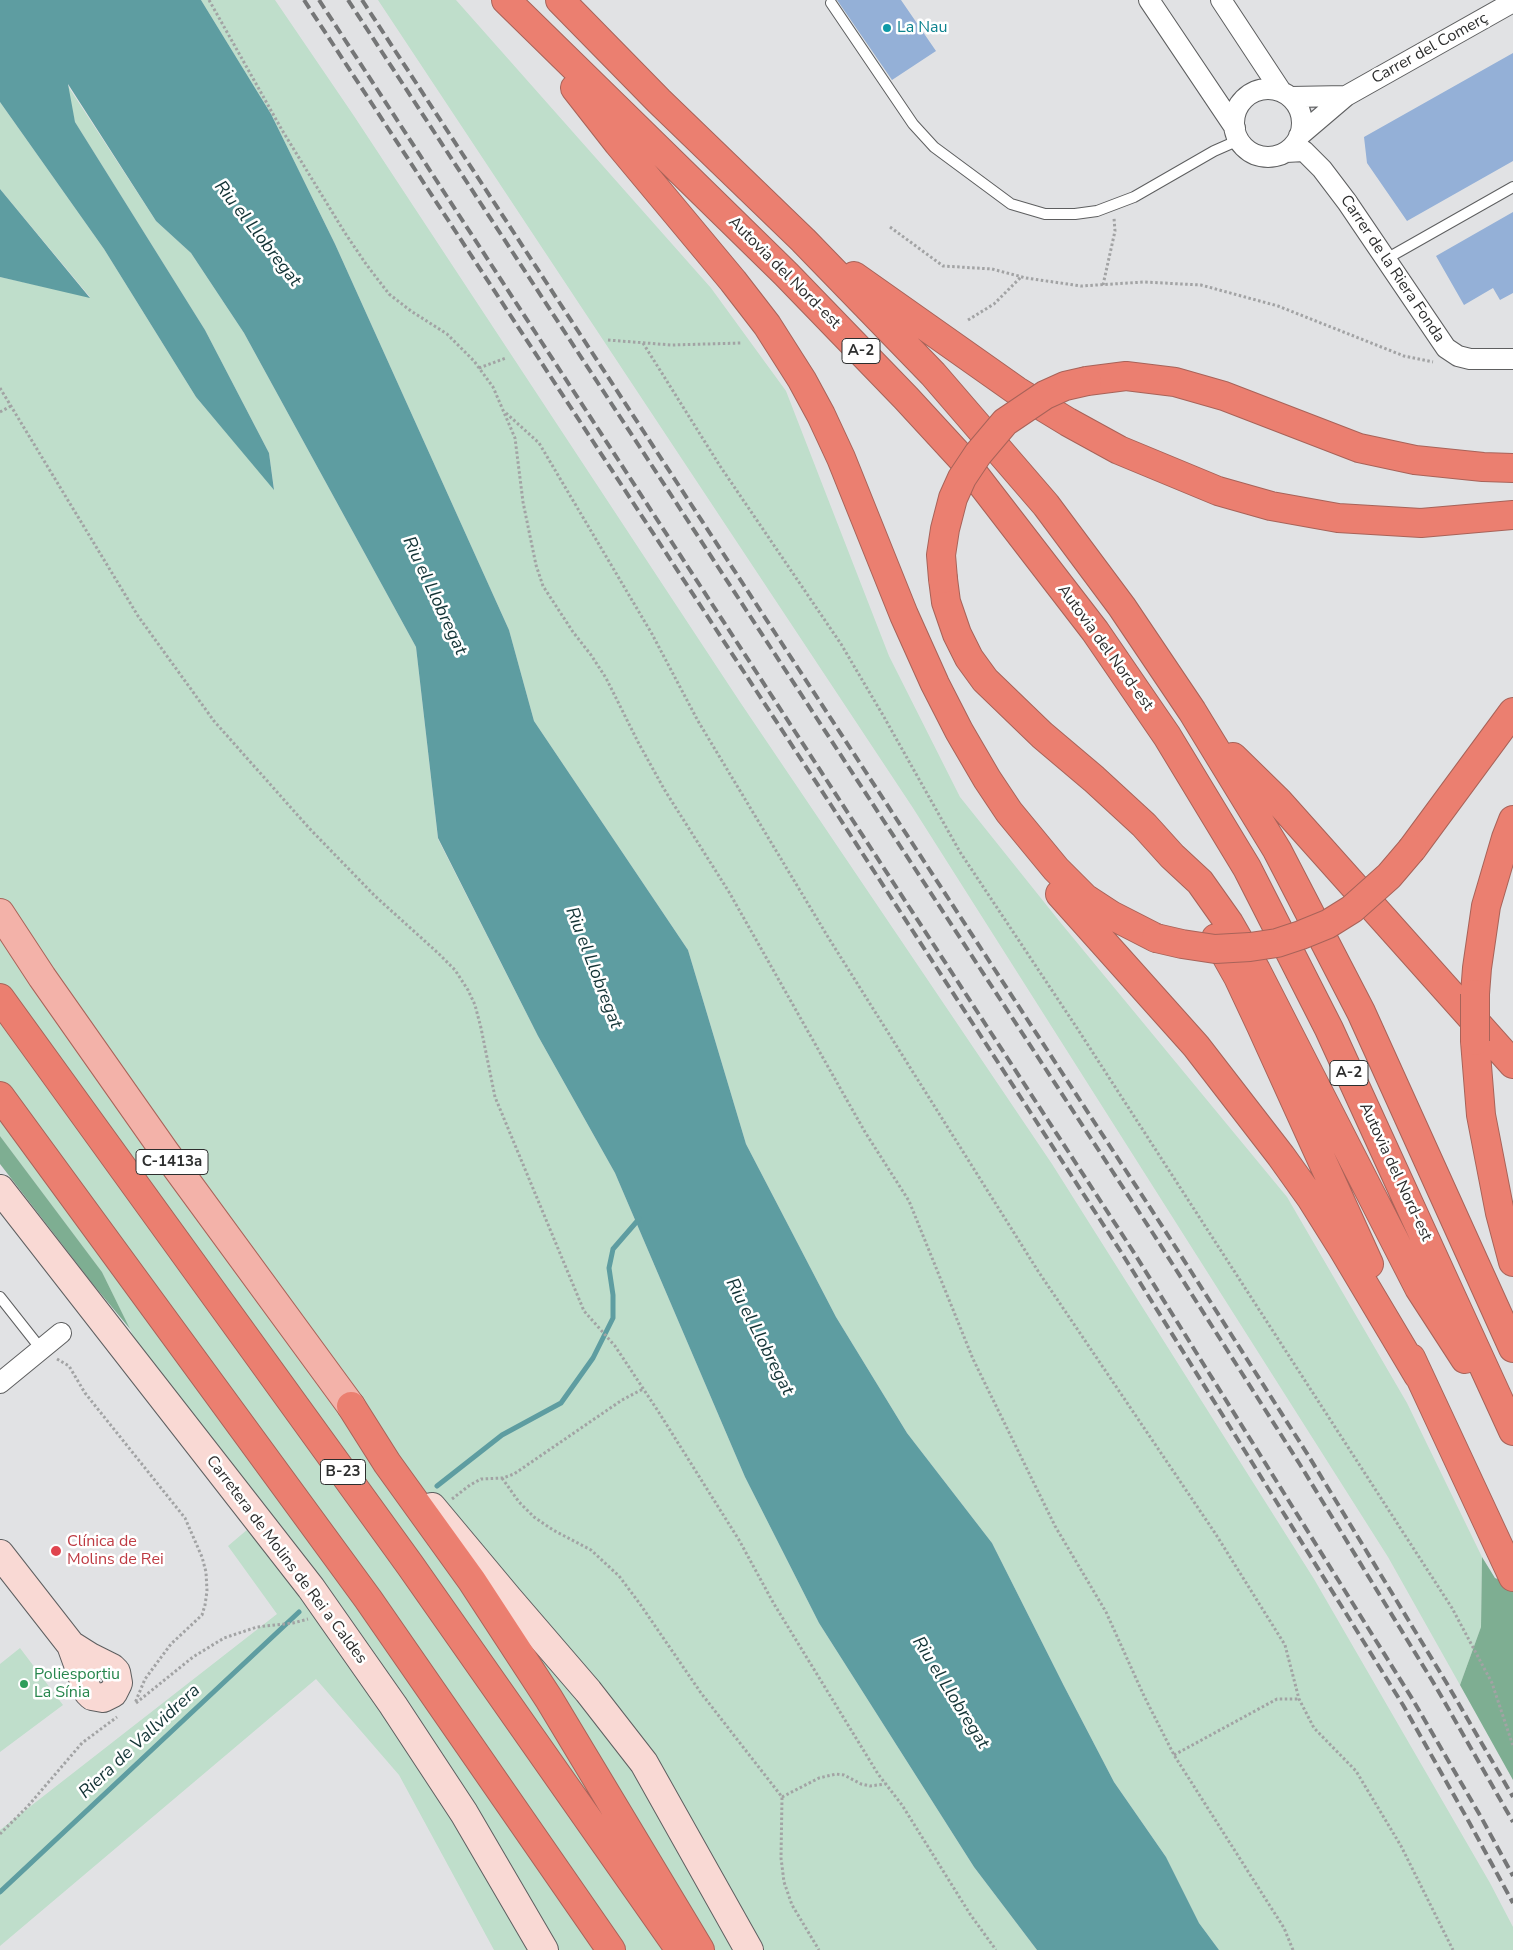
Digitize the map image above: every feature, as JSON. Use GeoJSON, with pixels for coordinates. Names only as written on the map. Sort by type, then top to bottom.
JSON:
{"type":"FeatureCollection","features":[{"type":"Feature","properties":{"kind":"highway","name":"A-2"},"geometry":{"type":"LineString","coordinates":[[560,0],[659,100],[804,240],[932,374],[1046,505],[1122,607],[1201,724],[1277,850],[1361,1012],[1513,1348]]}},
{"type":"Feature","properties":{"kind":"highway"},"geometry":{"type":"LineString","coordinates":[[508,3],[618,143],[672,206],[767,325],[802,380],[821,415],[845,467],[882,562],[935,684],[959,731],[987,779],[1010,812],[1056,869],[1085,898],[1111,915],[1156,938],[1215,949],[1277,943],[1328,924],[1352,908],[1389,876],[1513,712]]}},
{"type":"Feature","properties":{"kind":"highway","name":"Autovia del Nord-est"},"geometry":{"type":"LineString","coordinates":[[508,3],[786,274],[906,398],[964,461],[1095,631],[1167,736],[1248,868],[1329,1029],[1511,1427]]}},
{"type":"Feature","properties":{"kind":"highway"},"geometry":{"type":"LineString","coordinates":[[804,240],[1017,391],[1119,450],[1218,491],[1271,506],[1338,518],[1421,523],[1513,515]]}},
{"type":"Feature","properties":{"kind":"highway"},"geometry":{"type":"LineString","coordinates":[[1511,1427],[1419,1288],[1256,970],[1228,923],[1200,882],[1172,856],[1144,825],[1094,779],[1042,736],[985,680],[969,658],[957,634],[946,602],[941,555],[944,529],[953,498],[962,478],[978,454],[1005,422],[1045,395],[1065,386],[1087,381],[1126,376],[1175,382],[1224,396],[1359,448],[1415,460],[1513,468]]}},
{"type":"Feature","properties":{"kind":"highway"},"geometry":{"type":"LineString","coordinates":[[882,562],[923,687],[947,736],[976,784],[1031,862],[1196,1046],[1265,1135],[1311,1198],[1418,1375]]}},
{"type":"Feature","properties":{"kind":"highway"},"geometry":{"type":"LineString","coordinates":[[1201,724],[1279,802],[1513,1064]]}},
{"type":"Feature","properties":{"kind":"highway"},"geometry":{"type":"LineString","coordinates":[[1513,820],[1486,906],[1475,994],[1475,1041],[1481,1115],[1500,1213],[1513,1262]]}},
{"type":"Feature","properties":{"kind":"highway"},"geometry":{"type":"LineString","coordinates":[[1172,856],[1238,977],[1418,1375],[1513,1576]]}},
{"type":"Feature","properties":{"kind":"highway","name":"B-23"},"geometry":{"type":"LineString","coordinates":[[0,998],[405,1557],[680,1950]]}},
{"type":"Feature","properties":{"kind":"highway"},"geometry":{"type":"LineString","coordinates":[[0,1096],[368,1599],[610,1950]]}},
{"type":"Feature","properties":{"kind":"highway"},"geometry":{"type":"LineString","coordinates":[[351,1406],[387,1463],[472,1581],[549,1699],[700,1950]]}},
{"type":"Feature","properties":{"kind":"main road","name":"C-1413a"},"geometry":{"type":"LineString","coordinates":[[0,913],[165,1152],[351,1406],[508,1598],[588,1691],[644,1763],[749,1950]]}},
{"type":"Feature","properties":{"kind":"main road","name":"Carretera de Molins de Rei a Caldes"},"geometry":{"type":"LineString","coordinates":[[5,1196],[311,1588],[464,1813],[544,1950]]}},
{"type":"Feature","properties":{"kind":"main road"},"geometry":{"type":"LineString","coordinates":[[0,1554],[71,1645],[84,1681],[87,1671],[91,1667],[107,1665],[71,1645]]}},
{"type":"Feature","properties":{"kind":"street"},"geometry":{"type":"LineString","coordinates":[[1149,0],[1245,148],[1254,154],[1265,157],[1276,156],[1286,152],[1294,145],[1302,125],[1301,115],[1297,105],[1285,94],[1221,0]]}},
{"type":"Feature","properties":{"kind":"street","name":"Carrer del Comerç"},"geometry":{"type":"LineString","coordinates":[[1299,136],[1346,96],[1513,2]]}},
{"type":"Feature","properties":{"kind":"street"},"geometry":{"type":"LineString","coordinates":[[1237,134],[1234,118],[1238,108],[1251,93],[1271,89],[1285,94]]}},
{"type":"Feature","properties":{"kind":"street","name":"Carrer del Comerç"},"geometry":{"type":"LineString","coordinates":[[1285,94],[1346,96]]}},
{"type":"Feature","properties":{"kind":"street","name":"Carrer de la Riera Fonda"},"geometry":{"type":"LineString","coordinates":[[1286,152],[1304,150],[1322,169],[1386,258],[1438,339],[1452,352],[1458,356],[1470,359],[1513,359]]}},
{"type":"Feature","properties":{"kind":"street"},"geometry":{"type":"LineString","coordinates":[[0,1383],[61,1333]]}},
{"type":"Feature","properties":{"kind":"lane"},"geometry":{"type":"LineString","coordinates":[[831,4],[913,124],[934,148],[1010,204],[1045,214],[1075,214],[1097,211],[1134,197],[1214,151],[1237,134]]}},
{"type":"Feature","properties":{"kind":"lane"},"geometry":{"type":"LineString","coordinates":[[1386,258],[1513,187]]}},
{"type":"Feature","properties":{"kind":"lane"},"geometry":{"type":"LineString","coordinates":[[0,1297],[41,1349]]}},
{"type":"Feature","properties":{"kind":"path"},"geometry":{"type":"LineString","coordinates":[[209,0],[282,130],[366,264],[389,294],[411,311],[447,334],[480,368],[493,387],[515,438],[532,547],[543,586],[606,678],[664,789],[729,892],[865,1132],[908,1201],[974,1359],[1055,1526],[1106,1612],[1144,1696],[1174,1755],[1284,1928],[1293,1950]]}},
{"type":"Feature","properties":{"kind":"path"},"geometry":{"type":"LineString","coordinates":[[1103,284],[1115,231],[1114,205]]}},
{"type":"Feature","properties":{"kind":"path"},"geometry":{"type":"LineString","coordinates":[[890,227],[943,266],[992,269],[1022,277],[1081,286],[1144,282],[1201,285],[1278,306],[1404,356],[1439,363],[1452,352]]}},
{"type":"Feature","properties":{"kind":"path"},"geometry":{"type":"LineString","coordinates":[[968,320],[994,304],[1022,277]]}},
{"type":"Feature","properties":{"kind":"path"},"geometry":{"type":"LineString","coordinates":[[608,340],[671,345],[742,343]]}},
{"type":"Feature","properties":{"kind":"path"},"geometry":{"type":"LineString","coordinates":[[643,343],[720,466],[841,644],[960,852],[1080,1033],[1452,1608],[1492,1683],[1513,1746]]}},
{"type":"Feature","properties":{"kind":"path"},"geometry":{"type":"LineString","coordinates":[[480,368],[506,358]]}},
{"type":"Feature","properties":{"kind":"path"},"geometry":{"type":"LineString","coordinates":[[0,388],[138,616],[214,721],[309,828],[375,896],[438,952],[455,970],[468,990],[481,1028],[495,1097],[584,1311],[615,1346],[643,1389],[739,1540],[774,1604],[885,1784],[902,1806],[970,1914],[996,1950]]}},
{"type":"Feature","properties":{"kind":"path"},"geometry":{"type":"LineString","coordinates":[[0,412],[10,406]]}},
{"type":"Feature","properties":{"kind":"path"},"geometry":{"type":"LineString","coordinates":[[505,412],[539,443],[652,634],[698,721],[828,937],[1038,1270],[1215,1533],[1285,1645],[1299,1699],[1314,1728],[1356,1771],[1400,1846],[1453,1950]]}},
{"type":"Feature","properties":{"kind":"path"},"geometry":{"type":"LineString","coordinates":[[41,1349],[69,1366],[85,1393],[185,1518],[202,1557],[206,1572],[207,1591],[202,1615],[171,1644],[144,1679],[135,1703]]}},
{"type":"Feature","properties":{"kind":"path"},"geometry":{"type":"LineString","coordinates":[[450,1501],[481,1479],[502,1478],[525,1467],[622,1400],[643,1389]]}},
{"type":"Feature","properties":{"kind":"path"},"geometry":{"type":"LineString","coordinates":[[502,1478],[513,1495],[534,1517],[553,1530],[591,1550],[619,1576],[645,1610],[701,1693],[782,1797],[781,1858],[784,1882],[792,1905],[820,1950]]}},
{"type":"Feature","properties":{"kind":"path"},"geometry":{"type":"LineString","coordinates":[[129,1708],[193,1657],[224,1638],[257,1627],[293,1623],[313,1617]]}},
{"type":"Feature","properties":{"kind":"path"},"geometry":{"type":"LineString","coordinates":[[1174,1755],[1277,1699],[1299,1699]]}},
{"type":"Feature","properties":{"kind":"path"},"geometry":{"type":"LineString","coordinates":[[0,1834],[28,1806],[82,1743],[122,1713]]}},
{"type":"Feature","properties":{"kind":"path"},"geometry":{"type":"LineString","coordinates":[[782,1797],[819,1778],[836,1774],[844,1775],[861,1784],[870,1786],[885,1784]]}},
{"type":"Feature","properties":{"kind":"green space"},"geometry":{"type":"Polygon","coordinates":[[[201,0],[275,0],[354,116],[740,702],[1052,1164],[1314,1579],[1490,1883],[1513,1927],[1513,1950],[1219,1950],[1199,1923],[1166,1857],[1114,1782],[992,1543],[907,1433],[836,1317],[746,1144],[688,950],[534,721],[509,630],[335,244],[271,114],[201,0]]]}},
{"type":"Feature","properties":{"kind":"green space"},"geometry":{"type":"Polygon","coordinates":[[[378,0],[456,0],[711,288],[786,391],[889,656],[960,797],[1060,922],[1287,1197],[1407,1403],[1482,1557],[1481,1627],[1460,1685],[1388,1557],[913,808],[378,0]]]}},
{"type":"Feature","properties":{"kind":"green space"},"geometry":{"type":"Polygon","coordinates":[[[66,83],[156,221],[191,253],[244,333],[416,647],[438,839],[538,1036],[615,1173],[745,1477],[819,1623],[974,1867],[1037,1950],[494,1950],[399,1775],[316,1679],[0,1946],[0,1830],[277,1614],[228,1546],[248,1529],[194,1461],[102,1272],[0,1136],[0,277],[90,297],[0,189],[0,102],[104,249],[196,397],[274,489],[269,453],[205,330],[75,122],[66,83]]]}},
{"type":"Feature","properties":{"kind":"green space"},"geometry":{"type":"Polygon","coordinates":[[[0,1136],[102,1272],[130,1329],[0,1164],[0,1136]]]}},
{"type":"Feature","properties":{"kind":"green space"},"geometry":{"type":"Polygon","coordinates":[[[1482,1557],[1495,1578],[1513,1585],[1513,1780],[1460,1685],[1481,1627],[1482,1557]]]}},
{"type":"Feature","properties":{"kind":"green space","name":"Poliesportiu La Sínia"},"geometry":{"type":"Polygon","coordinates":[[[20,1648],[63,1705],[0,1752],[0,1664],[20,1648]]]}},
{"type":"Feature","properties":{"kind":"water","name":"Riu el Llobregat"},"geometry":{"type":"Polygon","coordinates":[[[0,0],[201,0],[271,114],[335,244],[509,630],[534,721],[688,950],[746,1144],[836,1317],[907,1433],[992,1543],[1114,1782],[1166,1857],[1199,1923],[1219,1950],[1037,1950],[974,1867],[819,1623],[745,1477],[615,1173],[538,1036],[438,838],[416,647],[244,333],[191,253],[156,221],[68,84],[75,122],[205,330],[269,453],[274,490],[196,397],[104,249],[0,102],[0,0]]]}},
{"type":"Feature","properties":{"kind":"water"},"geometry":{"type":"Polygon","coordinates":[[[0,189],[90,298],[0,277],[0,189]]]}},
{"type":"Feature","properties":{"kind":"building","name":"La Nau"},"geometry":{"type":"Polygon","coordinates":[[[837,0],[901,0],[936,51],[892,80],[837,0]]]}},
{"type":"Feature","properties":{"kind":"building"},"geometry":{"type":"Polygon","coordinates":[[[1513,53],[1513,161],[1407,221],[1367,163],[1364,137],[1513,53]]]}},
{"type":"Feature","properties":{"kind":"building"},"geometry":{"type":"Polygon","coordinates":[[[1513,212],[1513,293],[1500,300],[1493,288],[1464,305],[1436,256],[1513,212]]]}},
{"type":"Feature","properties":{"kind":"waterway","name":"Riera de Vallvidrera"},"geometry":{"type":"LineString","coordinates":[[437,1486],[502,1435],[561,1403],[593,1358],[613,1318],[613,1295],[609,1268],[613,1249],[639,1219]]}},
{"type":"Feature","properties":{"kind":"waterway","name":"Riera de Vallvidrera"},"geometry":{"type":"LineString","coordinates":[[0,1892],[299,1612]]}},
{"type":"Feature","properties":{"kind":"railway"},"geometry":{"type":"LineString","coordinates":[[304,0],[1121,1252],[1403,1705],[1513,1903]]}},
{"type":"Feature","properties":{"kind":"railway"},"geometry":{"type":"LineString","coordinates":[[319,0],[1131,1248],[1413,1700],[1513,1876]]}},
{"type":"Feature","properties":{"kind":"railway"},"geometry":{"type":"LineString","coordinates":[[348,0],[1154,1235],[1299,1463],[1436,1687],[1513,1822]]}},
{"type":"Feature","properties":{"kind":"railway"},"geometry":{"type":"LineString","coordinates":[[362,0],[1164,1229],[1308,1455],[1446,1682],[1513,1797]]}},
{"type":"Feature","properties":{"kind":"place","name":"La Nau"},"geometry":{"type":"Point","coordinates":[887,28]}},
{"type":"Feature","properties":{"kind":"place","name":"Clínica de Molins de Rei"},"geometry":{"type":"Point","coordinates":[56,1551]}},
{"type":"Feature","properties":{"kind":"place","name":"Poliesportiu La Sínia"},"geometry":{"type":"Point","coordinates":[24,1684]}}]}
